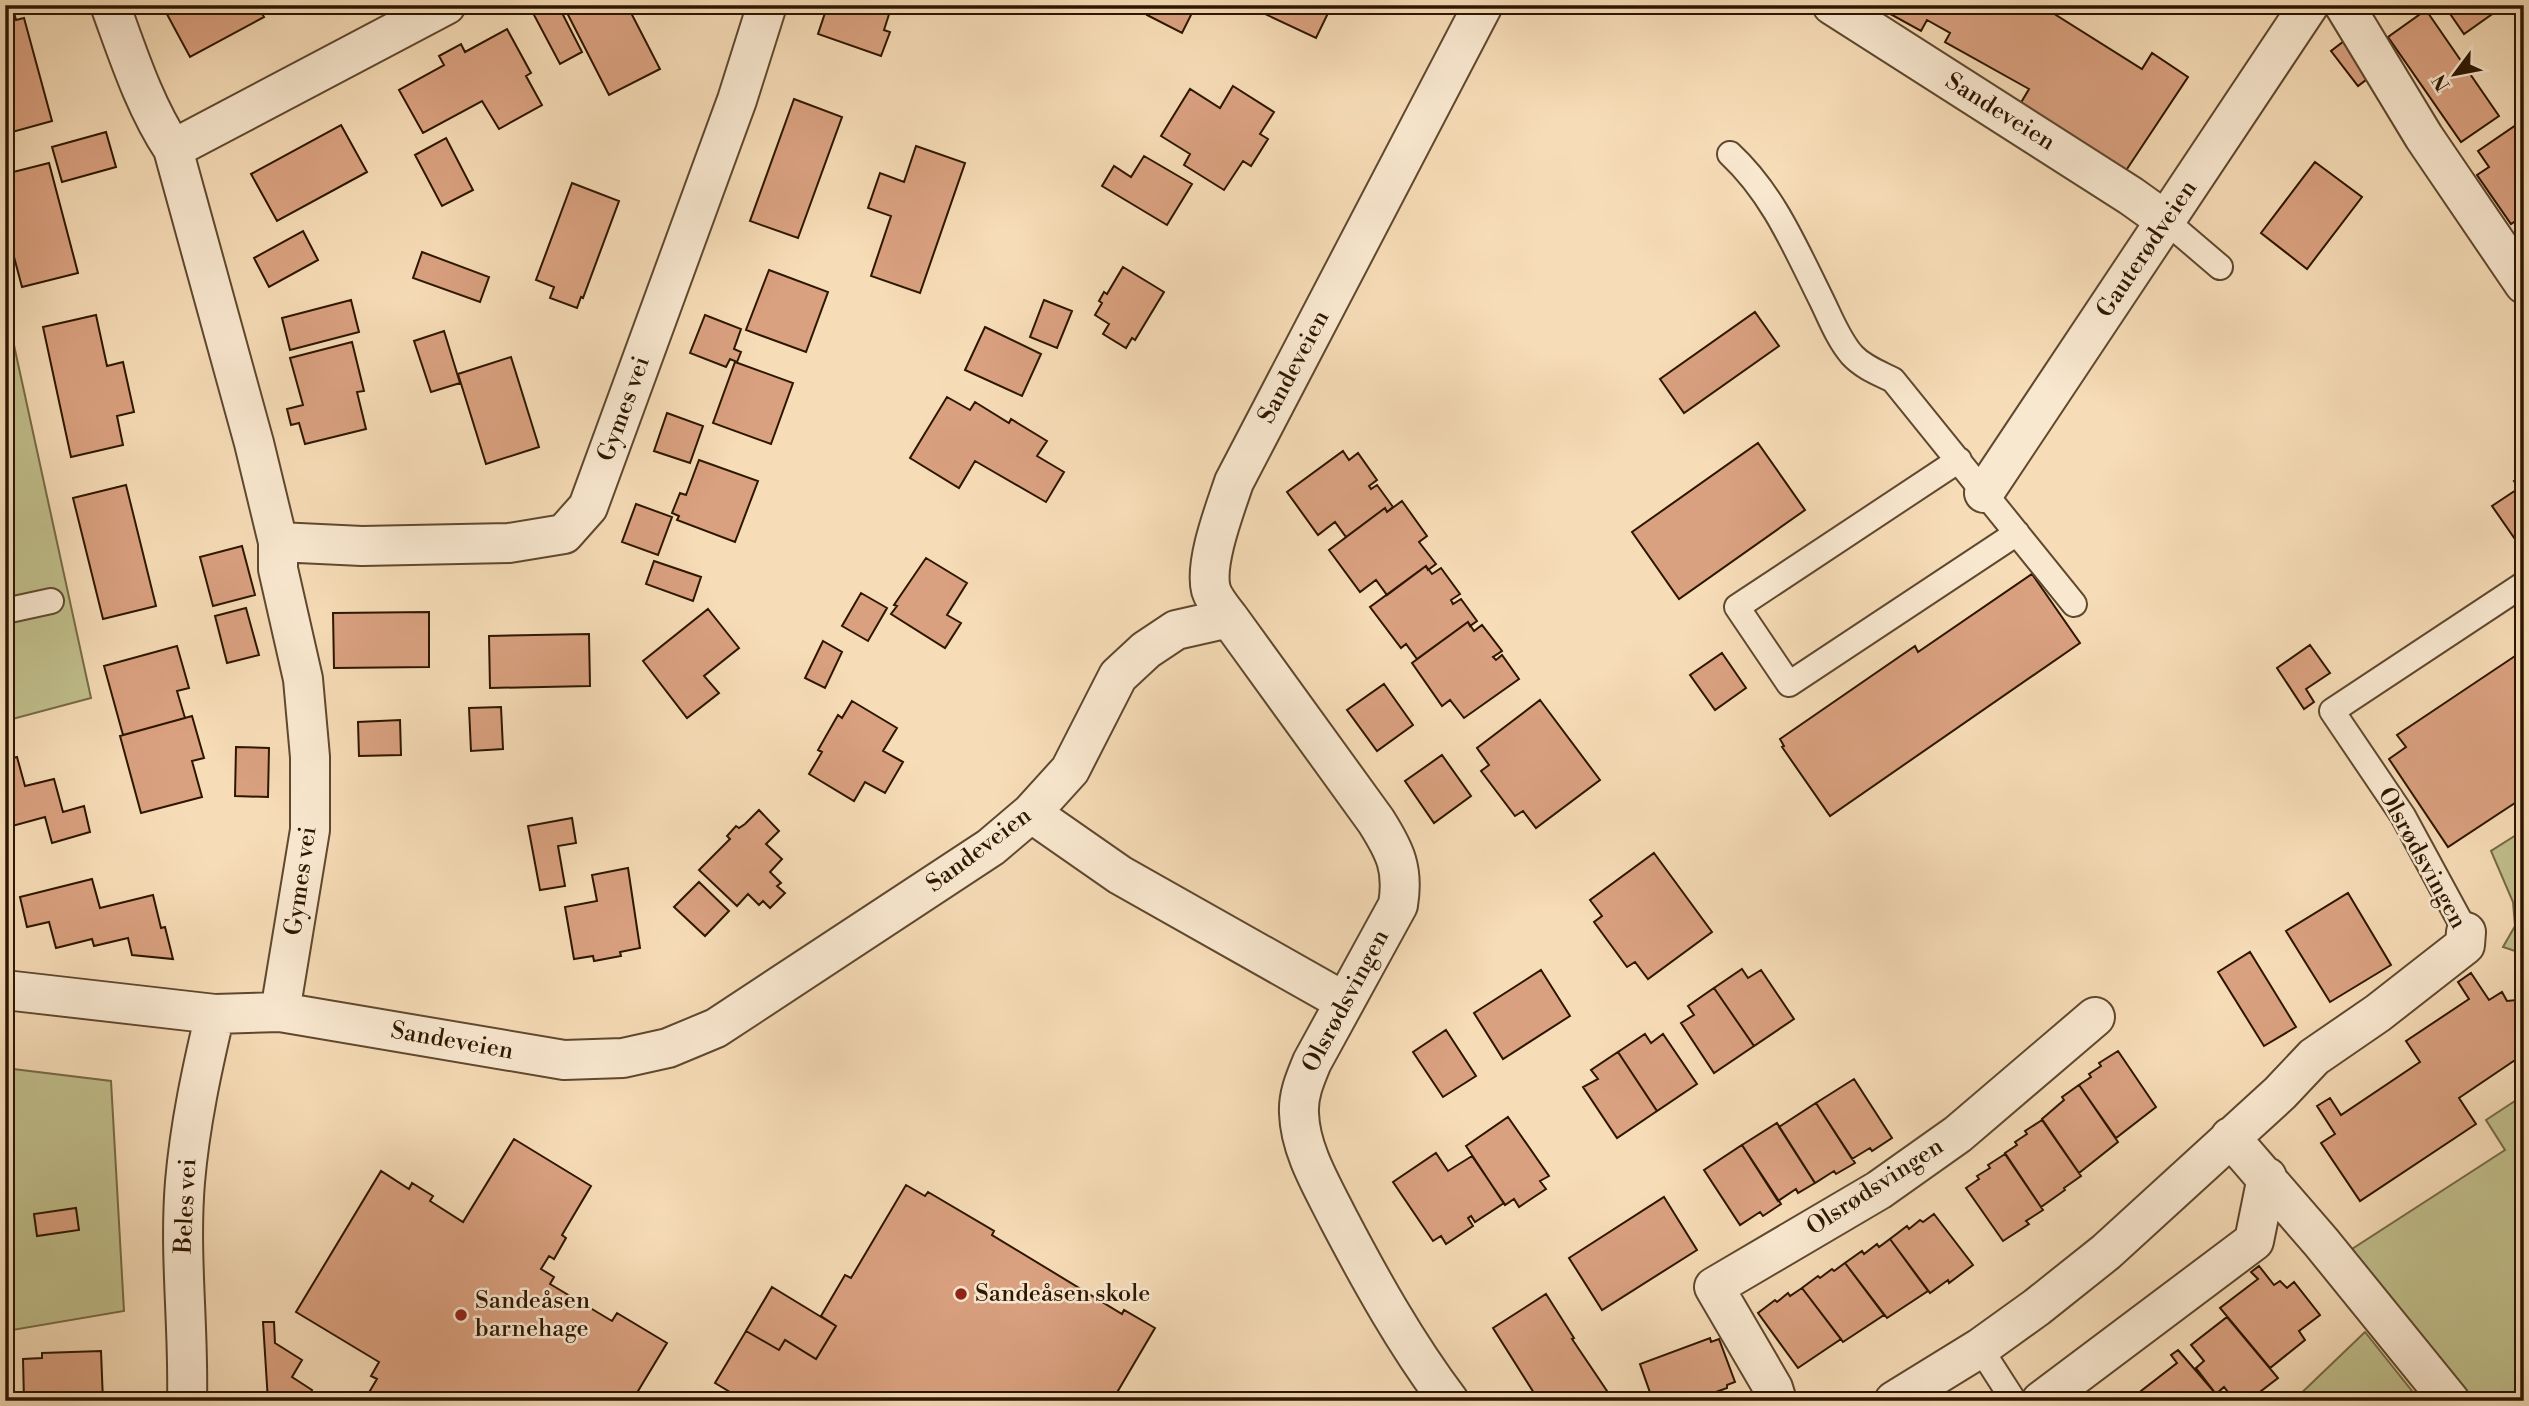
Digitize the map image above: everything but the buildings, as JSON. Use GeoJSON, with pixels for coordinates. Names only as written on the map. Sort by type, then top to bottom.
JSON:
{"type":"FeatureCollection","features":[{"type":"Feature","properties":{"kind":"street","name":"Gymes vei"},"geometry":{"type":"LineString","coordinates":[[110,5],[134,71],[161,132],[173,149],[254,443],[278,542],[278,569],[303,679],[310,757],[310,830],[280,1012]]}},
{"type":"Feature","properties":{"kind":"street"},"geometry":{"type":"LineString","coordinates":[[173,149],[446,5]]}},
{"type":"Feature","properties":{"kind":"street","name":"Gymes vei"},"geometry":{"type":"LineString","coordinates":[[278,542],[362,546],[509,543],[564,534],[588,507],[737,100],[767,5]]}},
{"type":"Feature","properties":{"kind":"street","name":"Sandeveien"},"geometry":{"type":"LineString","coordinates":[[5,990],[215,1014],[280,1012],[564,1060],[623,1058],[668,1048],[716,1028],[803,973],[990,847],[1031,813],[1070,770],[1118,676],[1146,650],[1176,630],[1229,618],[1212,593],[1210,578],[1218,530],[1234,482],[1483,5]]}},
{"type":"Feature","properties":{"kind":"street","name":"Sandeveien"},"geometry":{"type":"LineString","coordinates":[[1832,5],[2166,220]]}},
{"type":"Feature","properties":{"kind":"street","name":"Gauterødveien"},"geometry":{"type":"LineString","coordinates":[[1984,493],[2309,5]]}},
{"type":"Feature","properties":{"kind":"street"},"geometry":{"type":"LineString","coordinates":[[2344,5],[2424,137],[2524,284]]}},
{"type":"Feature","properties":{"kind":"street","name":"Olsrødsvingen"},"geometry":{"type":"LineString","coordinates":[[1229,618],[1377,821],[1399,864],[1401,885],[1398,905],[1312,1062],[1301,1087],[1299,1113],[1303,1141],[1318,1177],[1364,1267],[1417,1356],[1449,1401]]}},
{"type":"Feature","properties":{"kind":"street"},"geometry":{"type":"LineString","coordinates":[[1031,813],[1120,875],[1345,1002]]}},
{"type":"Feature","properties":{"kind":"street","name":"Olsrødsvingen"},"geometry":{"type":"LineString","coordinates":[[1894,1401],[1980,1348],[2106,1252],[2280,1093],[2314,1057],[2378,1013],[2465,945],[2466,932]]}},
{"type":"Feature","properties":{"kind":"street","name":"Beles vei"},"geometry":{"type":"LineString","coordinates":[[187,1401],[183,1255],[185,1183],[194,1107],[215,1014]]}},
{"type":"Feature","properties":{"kind":"street","name":"Olsrødsvingen"},"geometry":{"type":"LineString","coordinates":[[1777,1401],[1773,1388],[1714,1287],[1879,1189],[1947,1142],[2095,1017]]}},
{"type":"Feature","properties":{"kind":"street"},"geometry":{"type":"LineString","coordinates":[[2230,1137],[2267,1177],[2450,1401]]}},
{"type":"Feature","properties":{"kind":"street"},"geometry":{"type":"LineString","coordinates":[[2041,1401],[2254,1241],[2267,1177]]}},
{"type":"Feature","properties":{"kind":"lane"},"geometry":{"type":"LineString","coordinates":[[1730,154],[1747,170],[1774,206],[1836,330],[1851,354],[1893,380],[2074,604]]}},
{"type":"Feature","properties":{"kind":"lane"},"geometry":{"type":"LineString","coordinates":[[2166,220],[2220,267]]}},
{"type":"Feature","properties":{"kind":"lane"},"geometry":{"type":"LineString","coordinates":[[1959,460],[1737,607],[1789,684],[2017,533]]}},
{"type":"Feature","properties":{"kind":"lane","name":"Olsrødsvingen"},"geometry":{"type":"LineString","coordinates":[[2466,932],[2403,816],[2332,711],[2524,584]]}},
{"type":"Feature","properties":{"kind":"lane"},"geometry":{"type":"LineString","coordinates":[[5,611],[51,601]]}},
{"type":"Feature","properties":{"kind":"lane"},"geometry":{"type":"LineString","coordinates":[[1980,1348],[2014,1401]]}},
{"type":"Feature","properties":{"kind":"shaded area"},"geometry":{"type":"Polygon","coordinates":[[[5,304],[91,698],[5,721],[5,304]]]}},
{"type":"Feature","properties":{"kind":"shaded area"},"geometry":{"type":"Polygon","coordinates":[[[2524,830],[2524,954],[2503,947],[2515,926],[2513,902],[2491,851],[2524,830]]]}},
{"type":"Feature","properties":{"kind":"shaded area"},"geometry":{"type":"Polygon","coordinates":[[[5,1068],[111,1081],[124,1311],[12,1330],[5,1401],[5,1068]]]}},
{"type":"Feature","properties":{"kind":"shaded area"},"geometry":{"type":"Polygon","coordinates":[[[2524,1095],[2524,1401],[2469,1401],[2352,1249],[2505,1150],[2486,1120],[2524,1095]]]}},
{"type":"Feature","properties":{"kind":"shaded area"},"geometry":{"type":"Polygon","coordinates":[[[2365,1332],[2420,1401],[2293,1401],[2365,1332]]]}},
{"type":"Feature","properties":{"kind":"place","name":"Sandeåsen skole"},"geometry":{"type":"Point","coordinates":[961,1294]}},
{"type":"Feature","properties":{"kind":"place","name":"Sandeåsen barnehage"},"geometry":{"type":"Point","coordinates":[461,1315]}}]}
